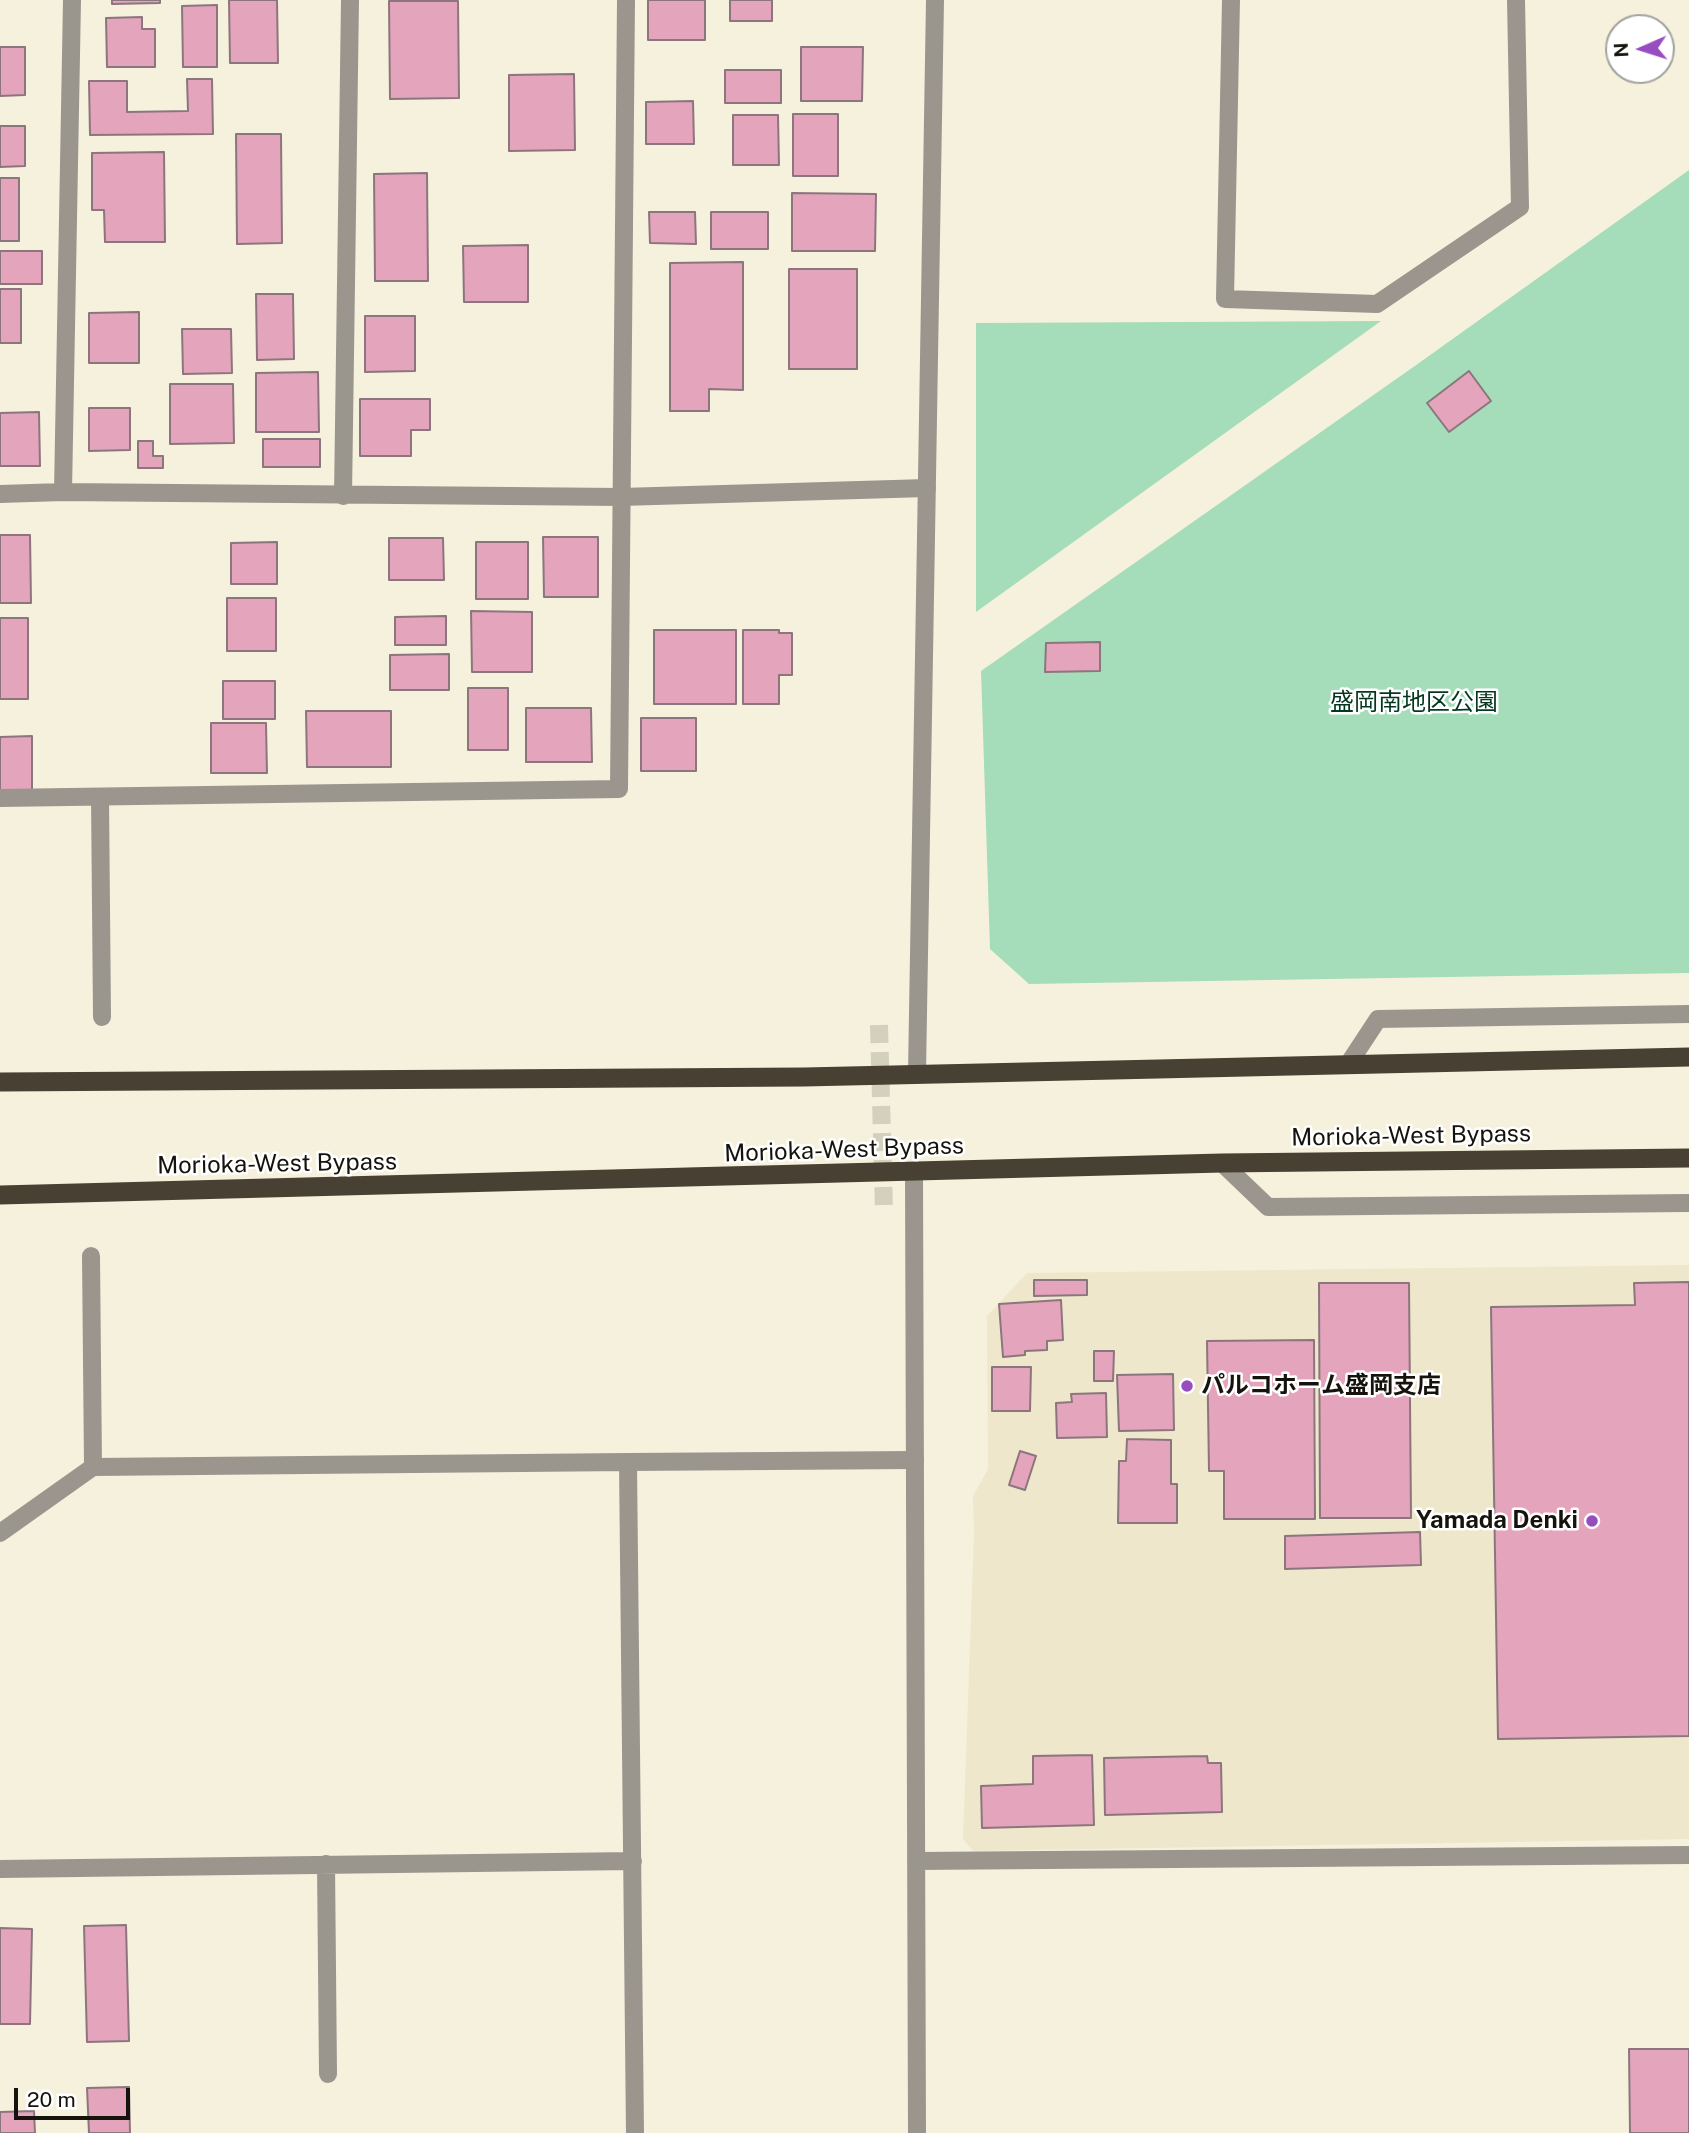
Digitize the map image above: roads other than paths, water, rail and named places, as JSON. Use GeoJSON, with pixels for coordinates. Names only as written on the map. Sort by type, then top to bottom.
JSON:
{"type":"FeatureCollection","features":[{"type":"Feature","properties":{"kind":"highway"},"geometry":{"type":"LineString","coordinates":[[0,1082],[790,1077],[1689,1057]]}},
{"type":"Feature","properties":{"kind":"highway","name":"Morioka-West Bypass"},"geometry":{"type":"LineString","coordinates":[[0,1195],[1223,1163],[1689,1158]]}},
{"type":"Feature","properties":{"kind":"street"},"geometry":{"type":"LineString","coordinates":[[63,492],[72,0]]}},
{"type":"Feature","properties":{"kind":"street"},"geometry":{"type":"LineString","coordinates":[[343,496],[351,0]]}},
{"type":"Feature","properties":{"kind":"street"},"geometry":{"type":"LineString","coordinates":[[0,798],[618,789],[626,0]]}},
{"type":"Feature","properties":{"kind":"street"},"geometry":{"type":"LineString","coordinates":[[917,1073],[935,0]]}},
{"type":"Feature","properties":{"kind":"street"},"geometry":{"type":"LineString","coordinates":[[1231,0],[1225,299],[1377,304],[1520,207],[1516,0]]}},
{"type":"Feature","properties":{"kind":"street"},"geometry":{"type":"LineString","coordinates":[[0,494],[63,492],[621,497],[927,488]]}},
{"type":"Feature","properties":{"kind":"street"},"geometry":{"type":"LineString","coordinates":[[100,797],[102,1017]]}},
{"type":"Feature","properties":{"kind":"street"},"geometry":{"type":"LineString","coordinates":[[1349,1063],[1378,1019],[1689,1014]]}},
{"type":"Feature","properties":{"kind":"street"},"geometry":{"type":"LineString","coordinates":[[1223,1163],[1268,1207],[1689,1203]]}},
{"type":"Feature","properties":{"kind":"street"},"geometry":{"type":"LineString","coordinates":[[914,1172],[917,2133]]}},
{"type":"Feature","properties":{"kind":"street"},"geometry":{"type":"LineString","coordinates":[[91,1256],[93,1467]]}},
{"type":"Feature","properties":{"kind":"street"},"geometry":{"type":"LineString","coordinates":[[0,1533],[93,1467],[915,1460]]}},
{"type":"Feature","properties":{"kind":"street"},"geometry":{"type":"LineString","coordinates":[[628,1462],[635,2133]]}},
{"type":"Feature","properties":{"kind":"street"},"geometry":{"type":"LineString","coordinates":[[916,1861],[1689,1855]]}},
{"type":"Feature","properties":{"kind":"street"},"geometry":{"type":"LineString","coordinates":[[0,1869],[633,1861]]}},
{"type":"Feature","properties":{"kind":"street"},"geometry":{"type":"LineString","coordinates":[[326,1864],[328,2074]]}},
{"type":"Feature","properties":{"kind":"tunnel"},"geometry":{"type":"LineString","coordinates":[[879,1025],[884,1211]]}},
{"type":"Feature","properties":{"kind":"place","name":"パルコホーム盛岡支店"},"geometry":{"type":"Point","coordinates":[1187,1386]}},
{"type":"Feature","properties":{"kind":"place","name":"Yamada Denki"},"geometry":{"type":"Point","coordinates":[1592,1521]}},
{"type":"Feature","properties":{"kind":"park label","name":"盛岡南地区公園"},"geometry":{"type":"Point","coordinates":[1414,703]}}]}
